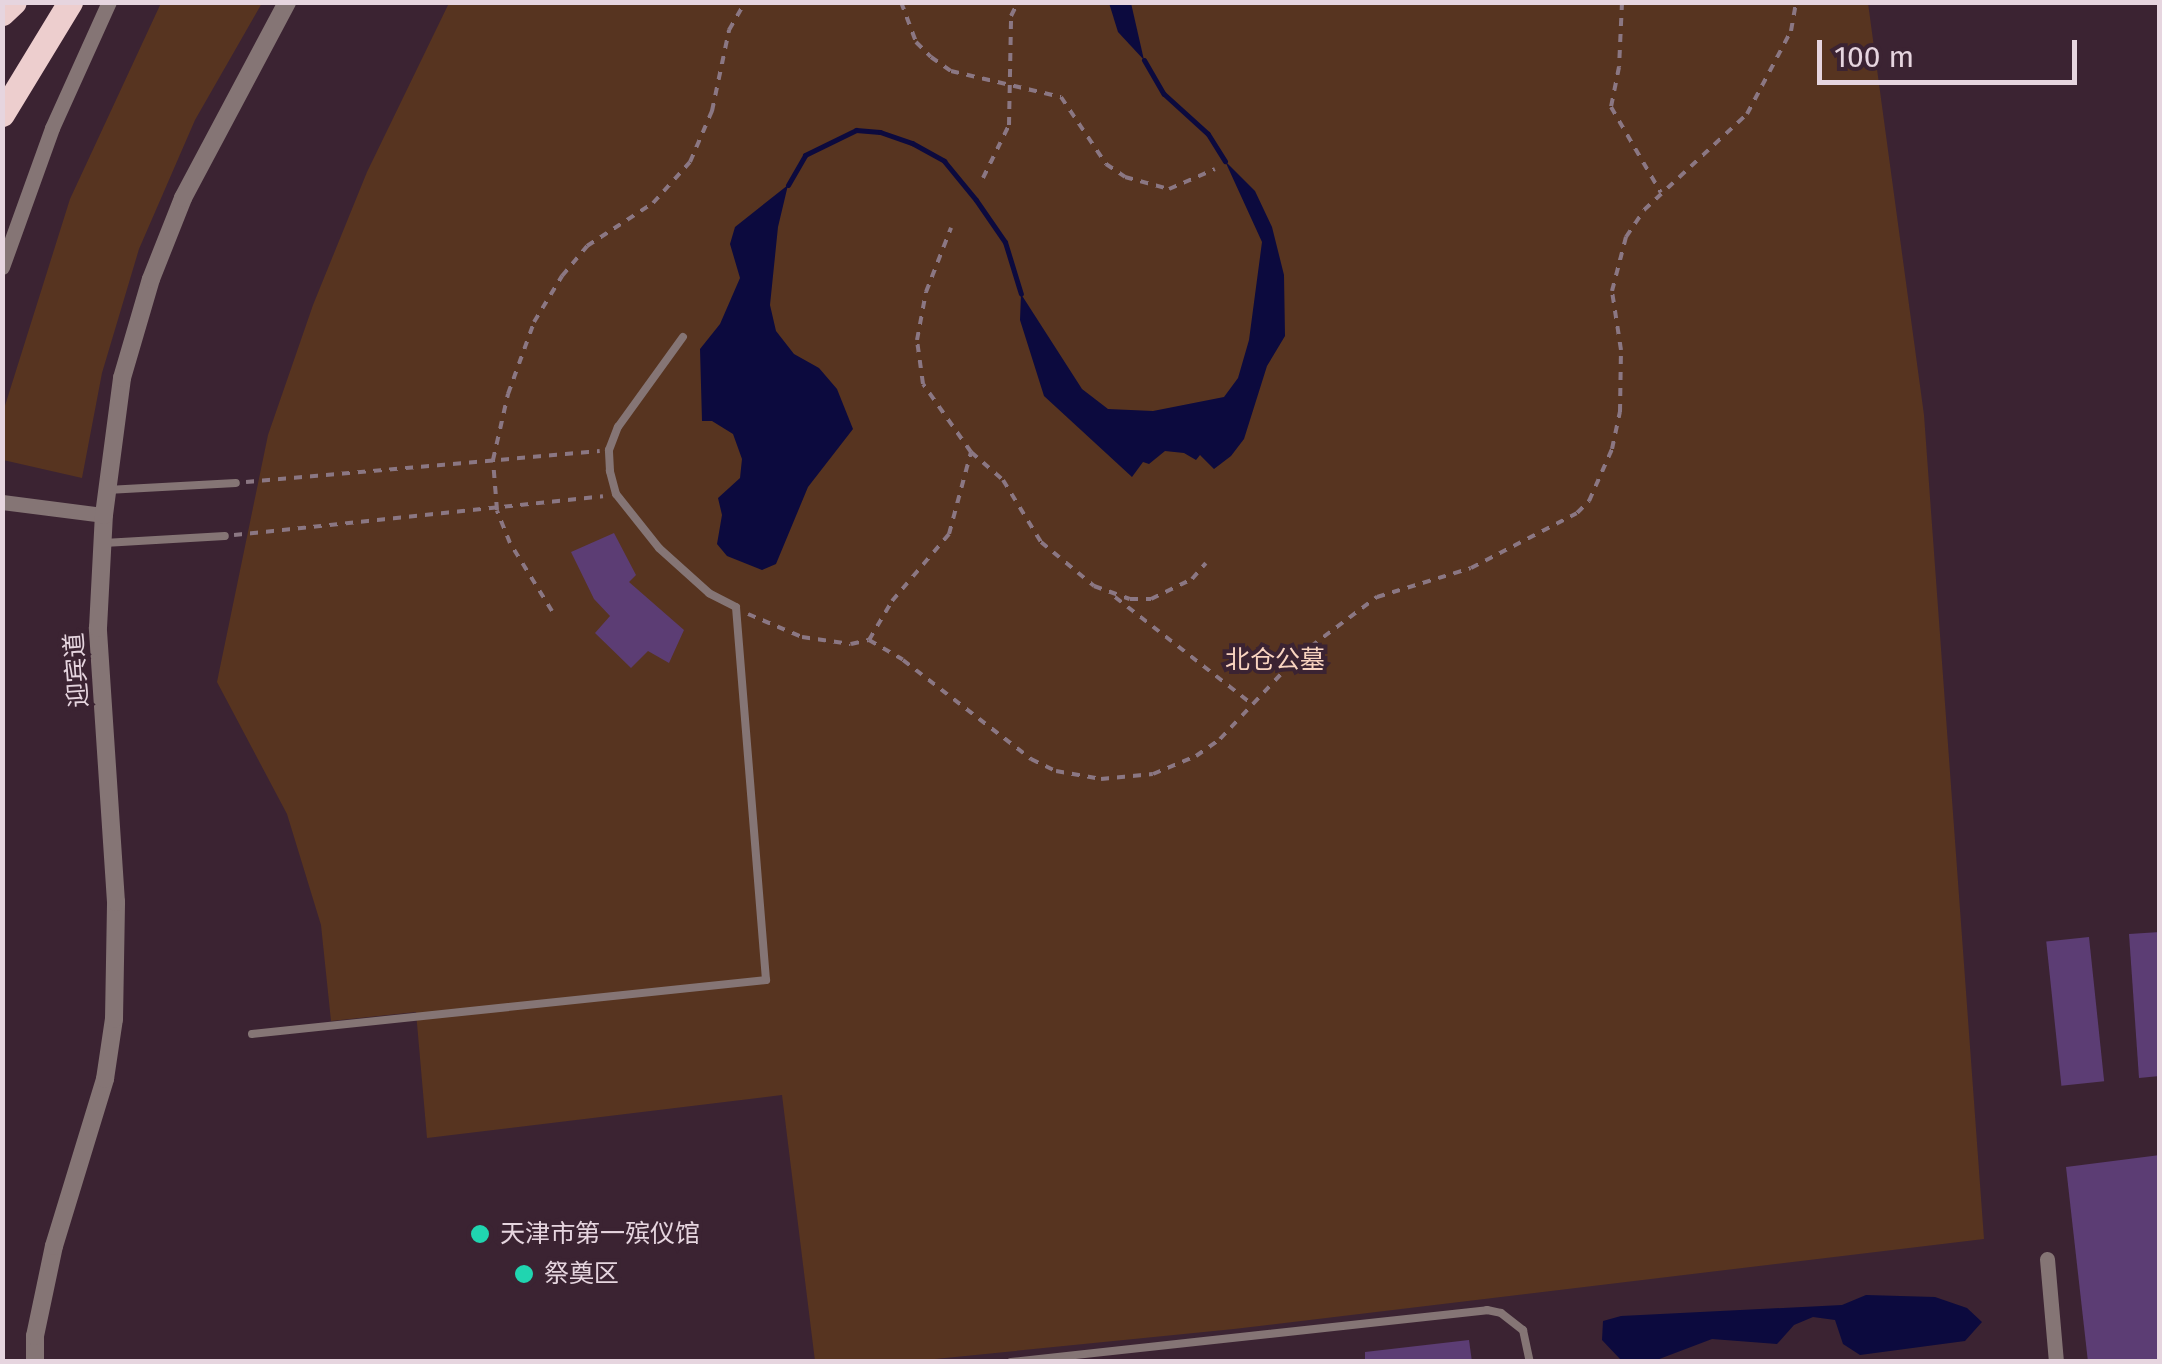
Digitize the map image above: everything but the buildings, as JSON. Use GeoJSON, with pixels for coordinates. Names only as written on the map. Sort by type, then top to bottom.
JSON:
{"type":"FeatureCollection","features":[{"type":"Feature","properties":{"kind":"highway"},"geometry":{"type":"LineString","coordinates":[[2,13],[14,2]]}},
{"type":"Feature","properties":{"kind":"highway"},"geometry":{"type":"LineString","coordinates":[[2,114],[70,2]]}},
{"type":"Feature","properties":{"kind":"street"},"geometry":{"type":"LineString","coordinates":[[2,267],[52,128],[109,2]]}},
{"type":"Feature","properties":{"kind":"street","name":"迎宾道"},"geometry":{"type":"LineString","coordinates":[[35,1362],[35,1336],[54,1246],[105,1079],[114,1018],[116,902],[98,628],[104,516],[122,378],[151,278],[206,146],[286,2]]}},
{"type":"Feature","properties":{"kind":"street"},"geometry":{"type":"LineString","coordinates":[[2,502],[104,516]]}},
{"type":"Feature","properties":{"kind":"street"},"geometry":{"type":"LineString","coordinates":[[2046,1260],[2056,1362]]}},
{"type":"Feature","properties":{"kind":"lane"},"geometry":{"type":"LineString","coordinates":[[252,1034],[766,980],[736,607],[686,572],[616,494],[609,450],[629,407],[683,337]]}},
{"type":"Feature","properties":{"kind":"lane"},"geometry":{"type":"LineString","coordinates":[[107,490],[236,483]]}},
{"type":"Feature","properties":{"kind":"lane"},"geometry":{"type":"LineString","coordinates":[[104,543],[224,536]]}},
{"type":"Feature","properties":{"kind":"lane"},"geometry":{"type":"LineString","coordinates":[[1011,1362],[1488,1310],[1501,1313],[1523,1330],[1530,1362]]}},
{"type":"Feature","properties":{"kind":"path"},"geometry":{"type":"LineString","coordinates":[[552,611],[510,542],[497,510],[492,460],[498,426],[534,322],[562,276],[587,246],[654,202],[690,162],[712,111],[729,30],[745,2]]}},
{"type":"Feature","properties":{"kind":"path"},"geometry":{"type":"LineString","coordinates":[[902,2],[916,42],[931,56],[951,70],[1062,97],[1106,164],[1125,177],[1169,189],[1215,169]]}},
{"type":"Feature","properties":{"kind":"path"},"geometry":{"type":"LineString","coordinates":[[983,178],[1008,125],[1012,16],[1018,2]]}},
{"type":"Feature","properties":{"kind":"path"},"geometry":{"type":"LineString","coordinates":[[1622,2],[1619,67],[1611,106],[1662,194]]}},
{"type":"Feature","properties":{"kind":"path"},"geometry":{"type":"LineString","coordinates":[[736,607],[802,637],[851,644],[869,640],[904,660],[1031,759],[1072,776],[1119,778],[1177,764],[1220,739],[1312,644],[1377,597],[1471,568],[1577,512],[1589,501],[1612,449],[1620,412],[1620,350],[1612,291],[1626,237],[1662,194],[1748,114],[1791,31],[1796,2]]}},
{"type":"Feature","properties":{"kind":"path"},"geometry":{"type":"LineString","coordinates":[[951,228],[919,315],[923,384],[972,452],[1004,480],[1054,556],[1111,594],[1254,706]]}},
{"type":"Feature","properties":{"kind":"path"},"geometry":{"type":"LineString","coordinates":[[236,483],[609,450]]}},
{"type":"Feature","properties":{"kind":"path"},"geometry":{"type":"LineString","coordinates":[[869,640],[892,601],[949,534],[972,452]]}},
{"type":"Feature","properties":{"kind":"path"},"geometry":{"type":"LineString","coordinates":[[224,536],[497,510],[616,494]]}},
{"type":"Feature","properties":{"kind":"path"},"geometry":{"type":"LineString","coordinates":[[1111,594],[1151,599],[1192,579],[1206,563]]}},
{"type":"Feature","properties":{"kind":"green space"},"geometry":{"type":"Polygon","coordinates":[[[161,3],[262,3],[195,120],[139,249],[102,373],[82,478],[3,460],[3,412],[70,199],[161,3]]]}},
{"type":"Feature","properties":{"kind":"green space","name":"北仓公墓"},"geometry":{"type":"Polygon","coordinates":[[[449,3],[1868,3],[1924,415],[1984,1239],[1234,1329],[915,1361],[815,1361],[782,1095],[427,1138],[416,1012],[331,1021],[321,925],[287,814],[217,682],[268,435],[313,305],[367,172],[449,3]]]}},
{"type":"Feature","properties":{"kind":"shaded area"},"geometry":{"type":"Polygon","coordinates":[[[1109,3],[1131,3],[1144,60],[1118,32],[1109,3]]]}},
{"type":"Feature","properties":{"kind":"shaded area"},"geometry":{"type":"Polygon","coordinates":[[[1225,161],[1255,191],[1272,227],[1284,275],[1285,336],[1267,366],[1244,439],[1231,456],[1214,469],[1200,455],[1196,460],[1184,453],[1165,451],[1149,464],[1143,462],[1132,477],[1044,396],[1020,320],[1021,294],[1082,389],[1108,409],[1153,411],[1224,397],[1238,378],[1249,340],[1262,242],[1225,161]]]}},
{"type":"Feature","properties":{"kind":"shaded area"},"geometry":{"type":"Polygon","coordinates":[[[788,185],[778,227],[770,305],[776,331],[794,354],[819,368],[837,389],[853,429],[808,487],[776,564],[762,570],[727,556],[717,544],[722,515],[718,498],[740,478],[742,459],[733,434],[712,421],[702,421],[700,349],[720,324],[740,278],[730,244],[735,227],[788,185]]]}},
{"type":"Feature","properties":{"kind":"shaded area"},"geometry":{"type":"Polygon","coordinates":[[[1866,1295],[1935,1297],[1967,1308],[1982,1322],[1965,1341],[1860,1355],[1843,1344],[1835,1320],[1813,1317],[1794,1325],[1777,1344],[1712,1339],[1654,1361],[1620,1359],[1602,1340],[1603,1321],[1621,1316],[1842,1305],[1866,1295]]]}},
{"type":"Feature","properties":{"kind":"waterway"},"geometry":{"type":"LineString","coordinates":[[1144,60],[1164,94],[1208,134],[1225,161]]}},
{"type":"Feature","properties":{"kind":"waterway"},"geometry":{"type":"LineString","coordinates":[[788,185],[805,155],[856,130],[880,132],[912,143],[944,161],[976,200],[1005,242],[1021,294]]}},
{"type":"Feature","properties":{"kind":"place","name":"天津市第一殡仪馆"},"geometry":{"type":"Point","coordinates":[480,1234]}},
{"type":"Feature","properties":{"kind":"place","name":"祭奠区"},"geometry":{"type":"Point","coordinates":[524,1274]}}]}
